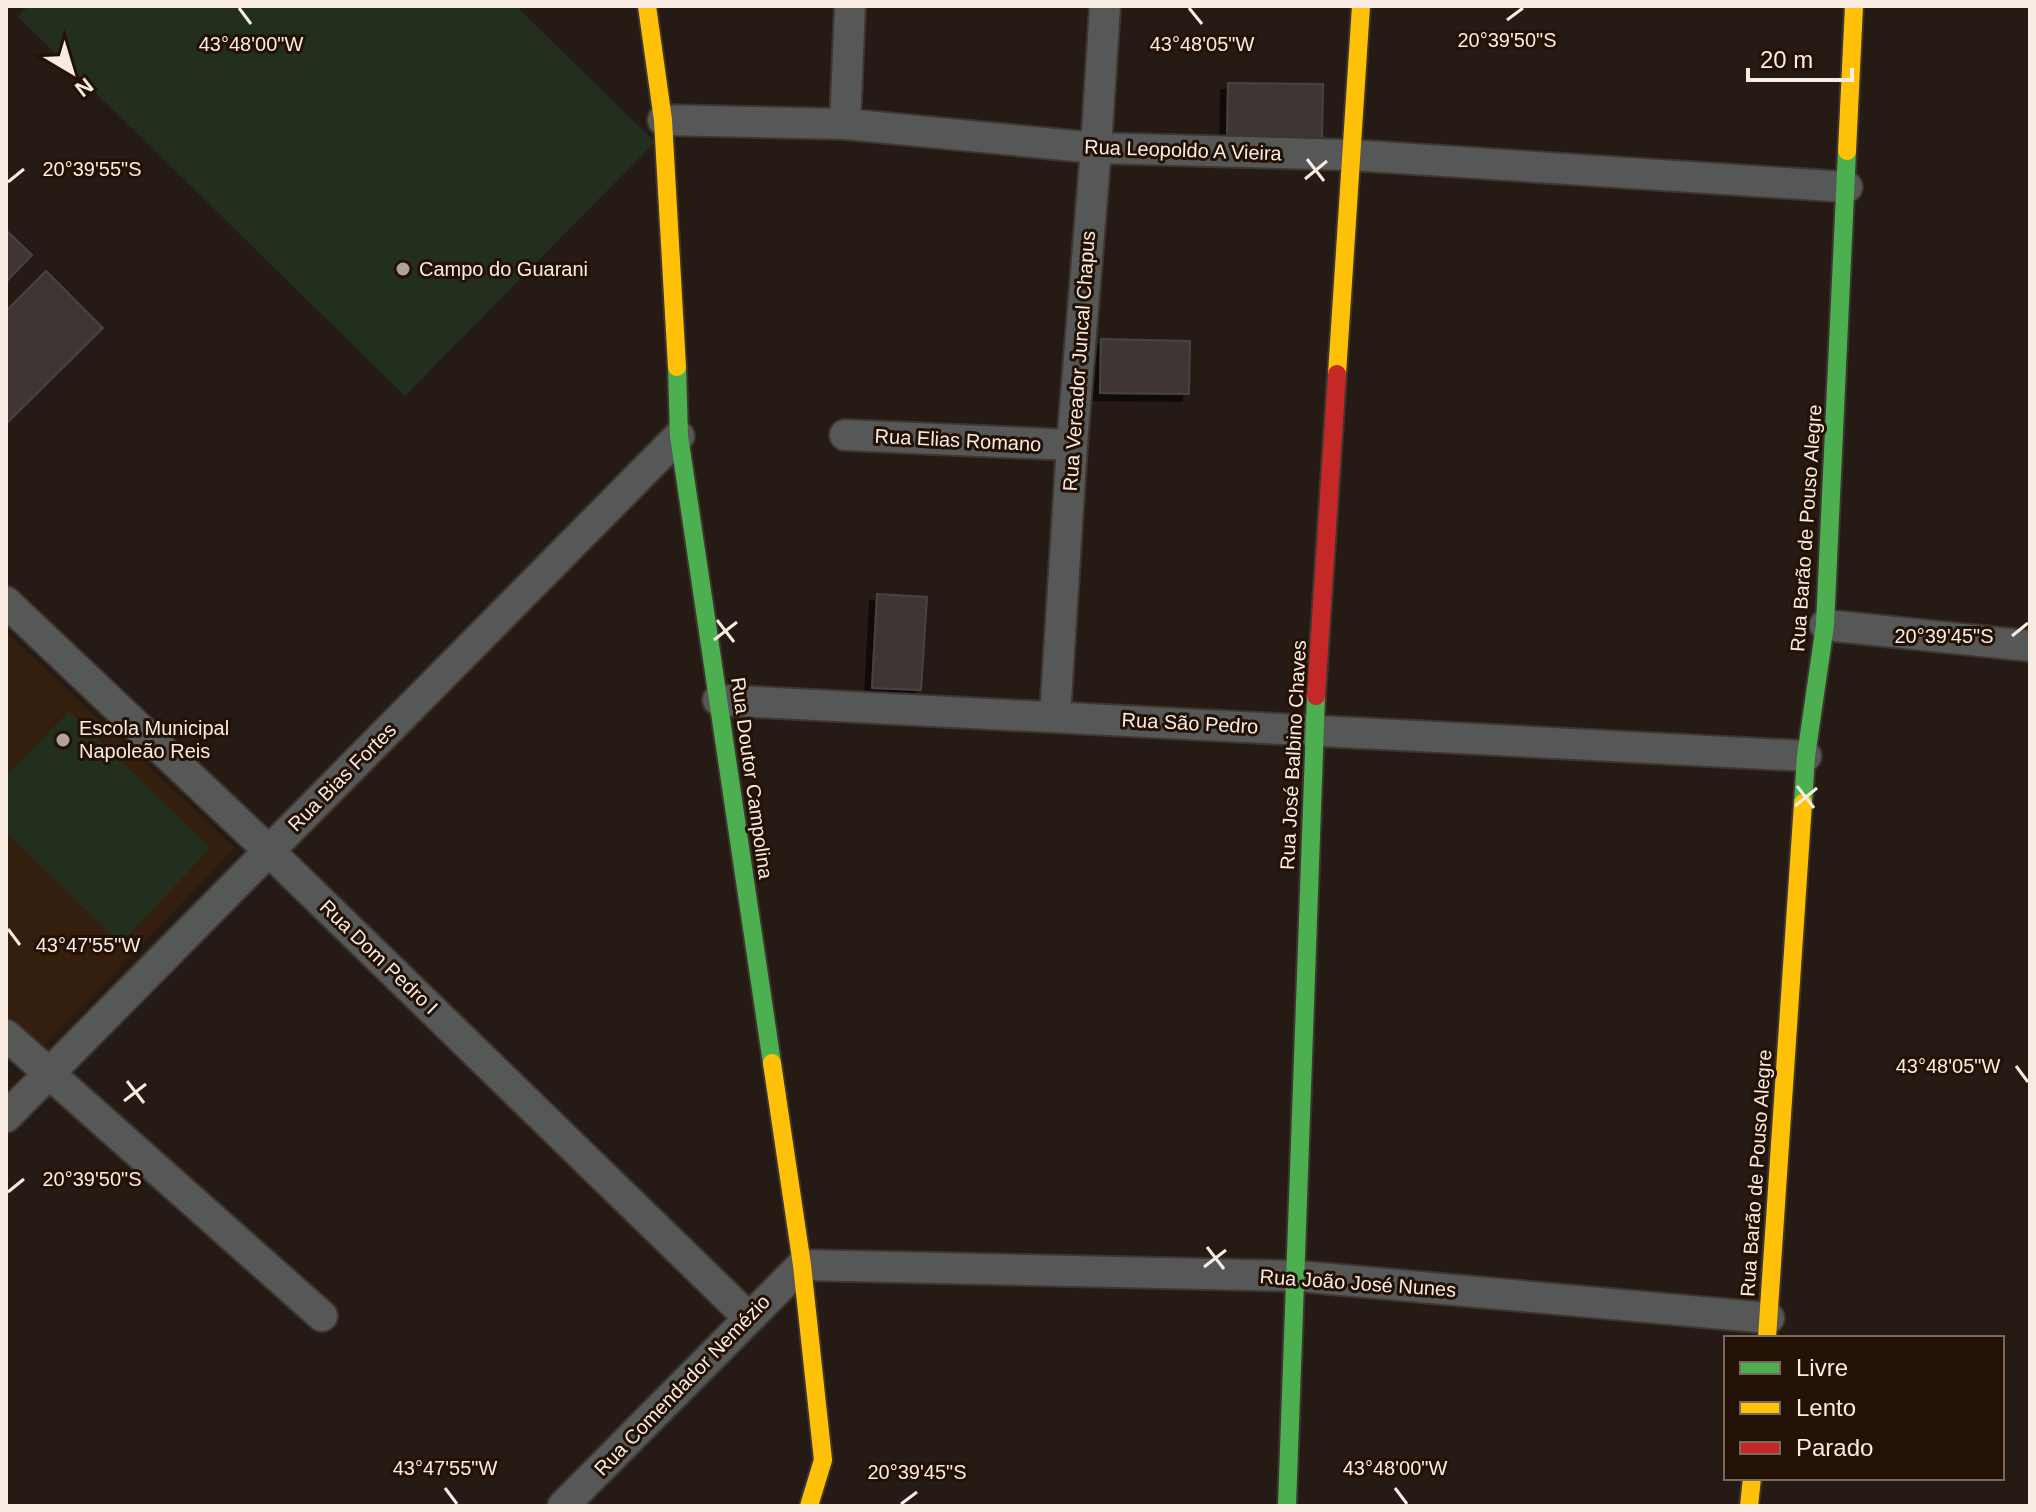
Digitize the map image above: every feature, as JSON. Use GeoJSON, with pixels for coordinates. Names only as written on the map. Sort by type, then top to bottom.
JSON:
{"type":"FeatureCollection","features":[{"type":"Feature","properties":{"kind":"street","name":"Rua Doutor Campolina"},"geometry":{"type":"LineString","coordinates":[[647,6],[663,120],[679,436],[802,1265],[823,1460],[809,1506]]}},
{"type":"Feature","properties":{"kind":"street"},"geometry":{"type":"LineString","coordinates":[[845,124],[850,6]]}},
{"type":"Feature","properties":{"kind":"street","name":"Rua Vereador Juncal Chapus"},"geometry":{"type":"LineString","coordinates":[[1055,716],[1105,6]]}},
{"type":"Feature","properties":{"kind":"street","name":"Rua José Balbino Chaves"},"geometry":{"type":"LineString","coordinates":[[1287,1506],[1314,729],[1361,6]]}},
{"type":"Feature","properties":{"kind":"street","name":"Rua Barão de Pouso Alegre"},"geometry":{"type":"LineString","coordinates":[[1768,1328],[1806,756],[1825,625],[1854,6]]}},
{"type":"Feature","properties":{"kind":"street","name":"Rua Leopoldo A Vieira"},"geometry":{"type":"LineString","coordinates":[[663,120],[845,124],[1096,148],[1351,155],[1847,187]]}},
{"type":"Feature","properties":{"kind":"street","name":"Rua Elias Romano"},"geometry":{"type":"LineString","coordinates":[[845,435],[1072,445]]}},
{"type":"Feature","properties":{"kind":"street","name":"Rua Bias Fortes"},"geometry":{"type":"LineString","coordinates":[[6,1117],[679,436]]}},
{"type":"Feature","properties":{"kind":"street","name":"Rua Dom Pedro I"},"geometry":{"type":"LineString","coordinates":[[6,602],[269,851],[748,1317]]}},
{"type":"Feature","properties":{"kind":"street"},"geometry":{"type":"LineString","coordinates":[[1825,625],[2030,646]]}},
{"type":"Feature","properties":{"kind":"street","name":"Rua São Pedro"},"geometry":{"type":"LineString","coordinates":[[718,700],[1806,756]]}},
{"type":"Feature","properties":{"kind":"street"},"geometry":{"type":"LineString","coordinates":[[6,1035],[322,1316]]}},
{"type":"Feature","properties":{"kind":"street","name":"Rua João José Nunes"},"geometry":{"type":"LineString","coordinates":[[802,1265],[1297,1276],[1768,1328]]}},
{"type":"Feature","properties":{"kind":"street","name":"Rua Comendador Nemézio"},"geometry":{"type":"LineString","coordinates":[[563,1506],[802,1265]]}},
{"type":"Feature","properties":{"kind":"street"},"geometry":{"type":"LineString","coordinates":[[1749,1506],[1752,1480]]}},
{"type":"Feature","properties":{"kind":"shaded area","name":"Escola Municipal Napoleão Reis"},"geometry":{"type":"Polygon","coordinates":[[[6,632],[235,848],[36,1054],[6,1025],[6,632]]]}},
{"type":"Feature","properties":{"kind":"green space","name":"Campo do Guarani"},"geometry":{"type":"Polygon","coordinates":[[[28,6],[516,6],[655,142],[405,396],[18,17],[28,6]]]}},
{"type":"Feature","properties":{"kind":"green space"},"geometry":{"type":"Polygon","coordinates":[[[69,711],[211,848],[120,943],[6,833],[6,776],[69,711]]]}},
{"type":"Feature","properties":{"kind":"building"},"geometry":{"type":"Polygon","coordinates":[[[1228,83],[1323,84],[1322,142],[1227,141],[1228,83]]]}},
{"type":"Feature","properties":{"kind":"building"},"geometry":{"type":"Polygon","coordinates":[[[6,230],[32,255],[6,282],[6,230]]]}},
{"type":"Feature","properties":{"kind":"building"},"geometry":{"type":"Polygon","coordinates":[[[46,271],[103,328],[6,424],[6,311],[46,271]]]}},
{"type":"Feature","properties":{"kind":"building"},"geometry":{"type":"Polygon","coordinates":[[[1101,339],[1190,341],[1189,394],[1100,393],[1101,339]]]}},
{"type":"Feature","properties":{"kind":"building"},"geometry":{"type":"Polygon","coordinates":[[[877,594],[927,597],[921,690],[872,688],[877,594]]]}},
{"type":"Feature","properties":{"kind":"traffic: fast"},"geometry":{"type":"LineString","coordinates":[[1803,803],[1806,756],[1825,625],[1847,151]]}},
{"type":"Feature","properties":{"kind":"traffic: fast"},"geometry":{"type":"LineString","coordinates":[[677,367],[679,436],[772,1063]]}},
{"type":"Feature","properties":{"kind":"traffic: fast"},"geometry":{"type":"LineString","coordinates":[[1287,1506],[1316,696]]}},
{"type":"Feature","properties":{"kind":"traffic: slow"},"geometry":{"type":"LineString","coordinates":[[647,6],[663,120],[677,367]]}},
{"type":"Feature","properties":{"kind":"traffic: slow"},"geometry":{"type":"LineString","coordinates":[[1337,374],[1361,6]]}},
{"type":"Feature","properties":{"kind":"traffic: slow"},"geometry":{"type":"LineString","coordinates":[[1847,151],[1854,6]]}},
{"type":"Feature","properties":{"kind":"traffic: slow"},"geometry":{"type":"LineString","coordinates":[[1767,1336],[1803,803]]}},
{"type":"Feature","properties":{"kind":"traffic: slow"},"geometry":{"type":"LineString","coordinates":[[772,1063],[802,1265],[823,1460],[809,1506]]}},
{"type":"Feature","properties":{"kind":"traffic: slow"},"geometry":{"type":"LineString","coordinates":[[1749,1506],[1752,1480]]}},
{"type":"Feature","properties":{"kind":"traffic: jam"},"geometry":{"type":"LineString","coordinates":[[1316,696],[1337,374]]}},
{"type":"Feature","properties":{"kind":"place","name":"Campo do Guarani"},"geometry":{"type":"Point","coordinates":[403,269]}},
{"type":"Feature","properties":{"kind":"place","name":"Escola Municipal Napoleão Reis"},"geometry":{"type":"Point","coordinates":[63,740]}}]}
